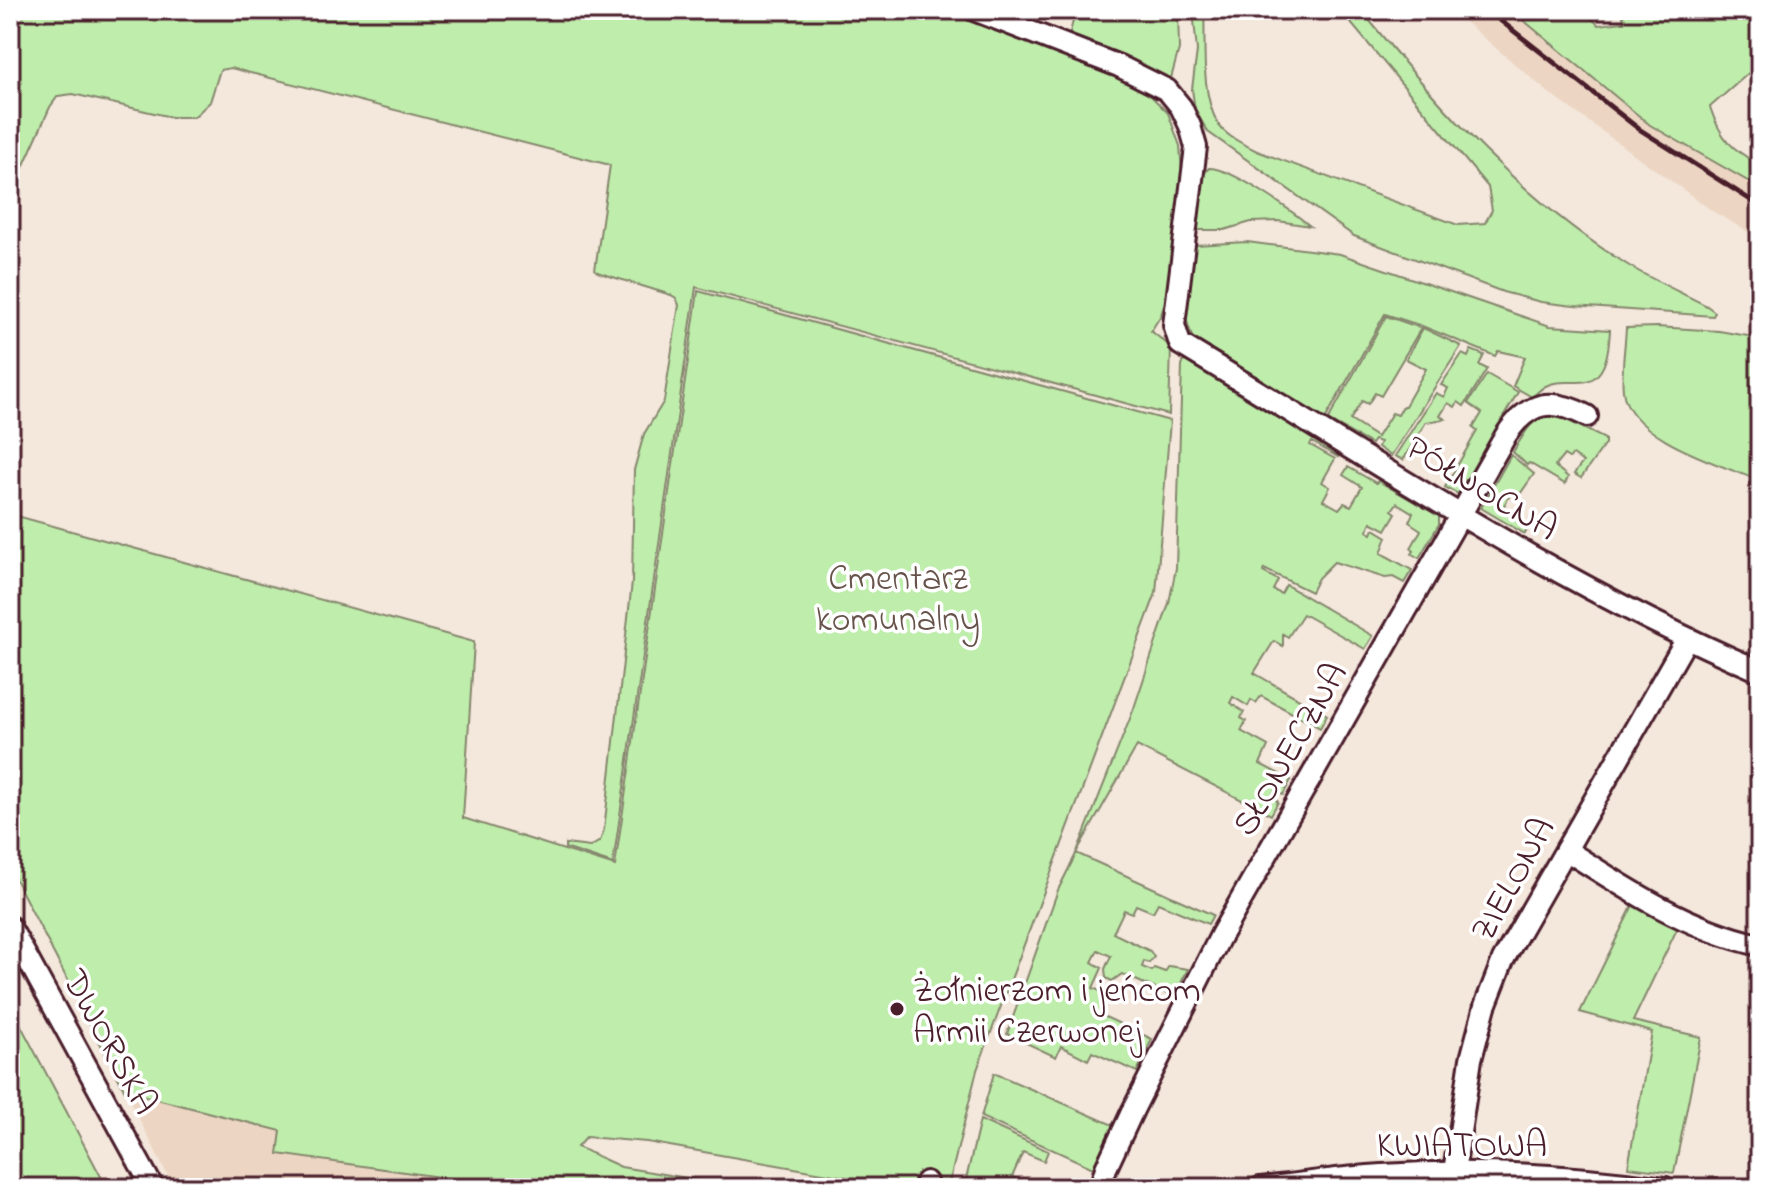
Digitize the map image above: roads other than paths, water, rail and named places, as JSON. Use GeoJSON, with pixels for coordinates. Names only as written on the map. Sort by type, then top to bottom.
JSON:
{"type":"FeatureCollection","features":[{"type":"Feature","properties":{"kind":"street","name":"PÓŁNOCNA"},"geometry":{"type":"LineString","coordinates":[[974,10],[1119,66],[1167,90],[1176,98],[1196,147],[1174,325],[1180,344],[1563,573],[1686,640],[1760,671]]}},
{"type":"Feature","properties":{"kind":"street","name":"SŁONECZNA"},"geometry":{"type":"LineString","coordinates":[[1100,1188],[1137,1102],[1221,935],[1518,417],[1545,404],[1557,404],[1587,416]]}},
{"type":"Feature","properties":{"kind":"street","name":"ZIELONA"},"geometry":{"type":"LineString","coordinates":[[1454,1172],[1471,1059],[1485,1006],[1503,960],[1686,640]]}},
{"type":"Feature","properties":{"kind":"street"},"geometry":{"type":"LineString","coordinates":[[1566,850],[1680,917],[1712,932],[1760,945]]}},
{"type":"Feature","properties":{"kind":"street","name":"DWORSKA"},"geometry":{"type":"LineString","coordinates":[[10,927],[153,1188]]}},
{"type":"Feature","properties":{"kind":"street","name":"KWIATOWA"},"geometry":{"type":"LineString","coordinates":[[1260,1188],[1380,1175],[1454,1172],[1608,1180],[1665,1188]]}},
{"type":"Feature","properties":{"kind":"railway"},"geometry":{"type":"LineString","coordinates":[[1487,10],[1639,129],[1760,206]]}},
{"type":"Feature","properties":{"kind":"place","name":"Żołnierzom i jeńcom Armii Czerwonej"},"geometry":{"type":"Point","coordinates":[897,1009]}},
{"type":"Feature","properties":{"kind":"park label","name":"Cmentarz komunalny"},"geometry":{"type":"Point","coordinates":[898,596]}}]}
